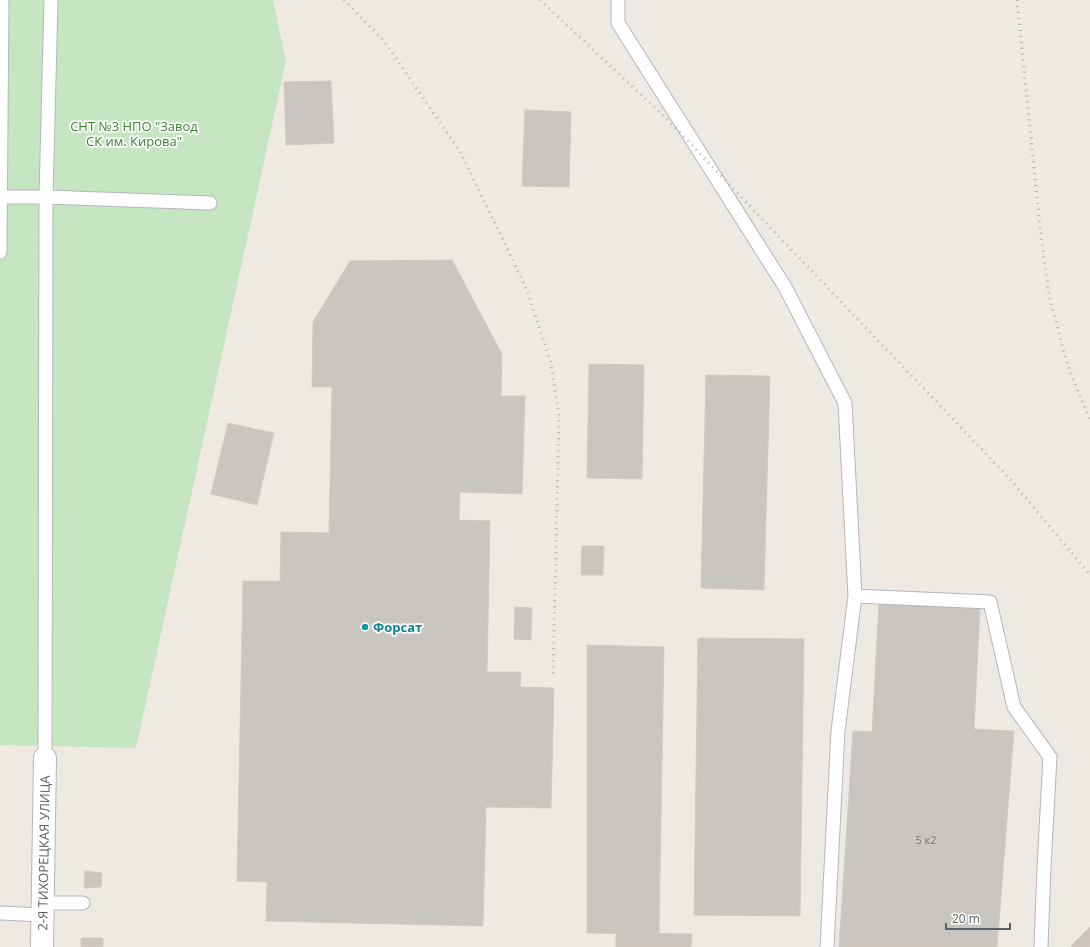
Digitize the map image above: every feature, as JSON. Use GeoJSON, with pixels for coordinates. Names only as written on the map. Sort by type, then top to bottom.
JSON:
{"type":"FeatureCollection","features":[{"type":"Feature","properties":{"kind":"street","name":"2-Я ТИХОРЕЦКАЯ УЛИЦА"},"geometry":{"type":"LineString","coordinates":[[42,947],[45,758]]}},
{"type":"Feature","properties":{"kind":"lane"},"geometry":{"type":"LineString","coordinates":[[0,252],[2,0]]}},
{"type":"Feature","properties":{"kind":"lane"},"geometry":{"type":"LineString","coordinates":[[45,758],[46,197],[51,0]]}},
{"type":"Feature","properties":{"kind":"lane"},"geometry":{"type":"LineString","coordinates":[[618,0],[618,23],[785,287],[845,403],[855,596],[838,731],[827,947]]}},
{"type":"Feature","properties":{"kind":"lane"},"geometry":{"type":"LineString","coordinates":[[0,197],[46,197],[210,203]]}},
{"type":"Feature","properties":{"kind":"lane"},"geometry":{"type":"LineString","coordinates":[[855,596],[990,602],[1014,707],[1050,757],[1041,947]]}},
{"type":"Feature","properties":{"kind":"lane"},"geometry":{"type":"LineString","coordinates":[[0,913],[83,903]]}},
{"type":"Feature","properties":{"kind":"green space","name":"СНТ №3 НПО \"Завод СК им. Кирова\""},"geometry":{"type":"Polygon","coordinates":[[[0,0],[273,0],[286,61],[136,748],[0,745],[0,0]]]}},
{"type":"Feature","properties":{"kind":"building"},"geometry":{"type":"Polygon","coordinates":[[[331,81],[334,143],[286,145],[284,82],[331,81]]]}},
{"type":"Feature","properties":{"kind":"building"},"geometry":{"type":"Polygon","coordinates":[[[525,110],[571,112],[569,187],[522,186],[525,110]]]}},
{"type":"Feature","properties":{"kind":"building","name":"Форсат"},"geometry":{"type":"Polygon","coordinates":[[[452,260],[502,354],[501,396],[525,396],[522,494],[460,492],[459,520],[490,521],[487,672],[521,672],[520,687],[554,688],[551,808],[486,807],[483,926],[266,921],[267,882],[237,881],[243,581],[280,581],[281,532],[329,533],[332,387],[312,387],[313,322],[350,261],[452,260]]]}},
{"type":"Feature","properties":{"kind":"building"},"geometry":{"type":"Polygon","coordinates":[[[589,364],[644,365],[642,479],[587,478],[589,364]]]}},
{"type":"Feature","properties":{"kind":"building"},"geometry":{"type":"Polygon","coordinates":[[[706,375],[770,376],[764,590],[701,588],[706,375]]]}},
{"type":"Feature","properties":{"kind":"building"},"geometry":{"type":"Polygon","coordinates":[[[228,423],[274,433],[257,505],[211,494],[228,423]]]}},
{"type":"Feature","properties":{"kind":"building"},"geometry":{"type":"Polygon","coordinates":[[[582,546],[604,546],[603,575],[581,575],[582,546]]]}},
{"type":"Feature","properties":{"kind":"building"},"geometry":{"type":"Polygon","coordinates":[[[879,603],[980,608],[974,729],[1014,731],[997,947],[839,947],[853,731],[872,732],[879,603]]]}},
{"type":"Feature","properties":{"kind":"building"},"geometry":{"type":"Polygon","coordinates":[[[515,607],[532,608],[531,640],[514,639],[515,607]]]}},
{"type":"Feature","properties":{"kind":"building"},"geometry":{"type":"Polygon","coordinates":[[[698,638],[804,639],[800,916],[694,915],[698,638]]]}},
{"type":"Feature","properties":{"kind":"building"},"geometry":{"type":"Polygon","coordinates":[[[587,645],[664,647],[659,934],[587,933],[587,645]]]}},
{"type":"Feature","properties":{"kind":"building"},"geometry":{"type":"Polygon","coordinates":[[[85,871],[102,873],[101,887],[84,888],[85,871]]]}},
{"type":"Feature","properties":{"kind":"building"},"geometry":{"type":"Polygon","coordinates":[[[1090,927],[1090,947],[1072,947],[1071,946],[1090,927]]]}},
{"type":"Feature","properties":{"kind":"building"},"geometry":{"type":"Polygon","coordinates":[[[616,933],[692,934],[691,947],[616,947],[616,933]]]}},
{"type":"Feature","properties":{"kind":"building"},"geometry":{"type":"Polygon","coordinates":[[[81,938],[103,938],[103,947],[81,947],[81,938]]]}},
{"type":"Feature","properties":{"kind":"railway"},"geometry":{"type":"LineString","coordinates":[[344,0],[384,41],[461,153],[527,290],[551,363],[559,415],[553,678]]}},
{"type":"Feature","properties":{"kind":"railway"},"geometry":{"type":"LineString","coordinates":[[540,0],[664,116],[1010,479],[1090,575]]}},
{"type":"Feature","properties":{"kind":"railway"},"geometry":{"type":"LineString","coordinates":[[1017,0],[1040,227],[1049,295],[1067,363],[1090,421]]}},
{"type":"Feature","properties":{"kind":"place","name":"Форсат"},"geometry":{"type":"Point","coordinates":[365,627]}}]}
